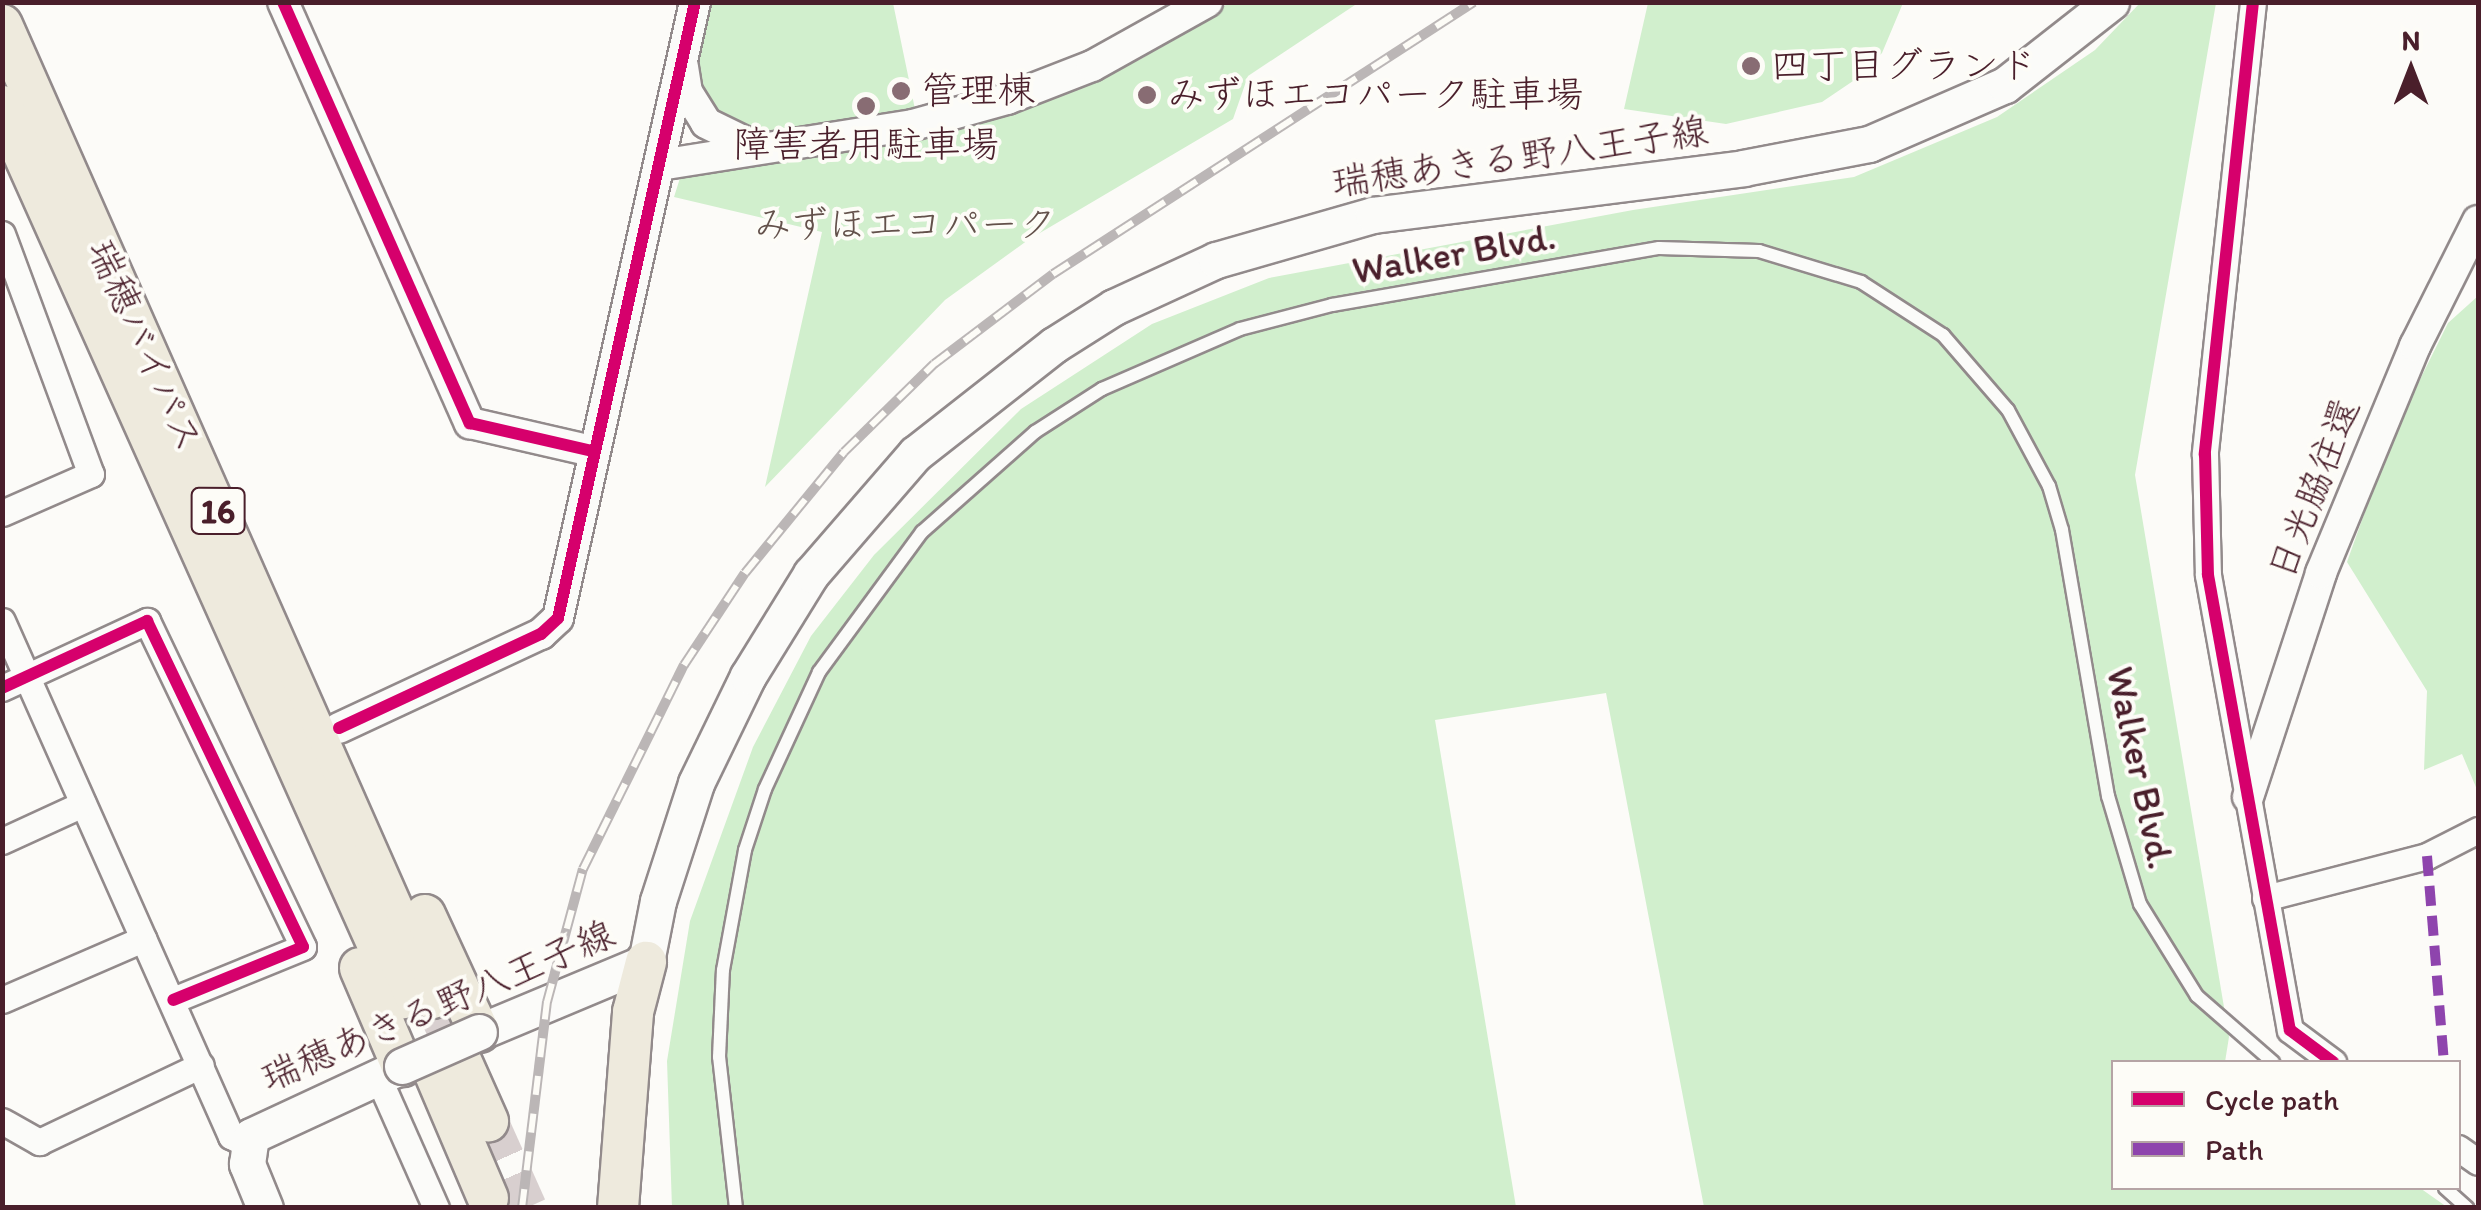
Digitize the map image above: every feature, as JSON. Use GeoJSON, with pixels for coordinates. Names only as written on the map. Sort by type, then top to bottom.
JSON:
{"type":"FeatureCollection","features":[{"type":"Feature","properties":{"kind":"highway","name":"瑞穂バイパス"},"geometry":{"type":"LineString","coordinates":[[2,25],[22,108],[96,318],[420,1005],[22,108]]}},
{"type":"Feature","properties":{"kind":"highway"},"geometry":{"type":"LineString","coordinates":[[22,108],[62,134],[198,408],[338,728],[431,1062],[488,1121]]}},
{"type":"Feature","properties":{"kind":"highway"},"geometry":{"type":"LineString","coordinates":[[96,318],[100,368],[431,1062],[488,1198]]}},
{"type":"Feature","properties":{"kind":"highway"},"geometry":{"type":"LineString","coordinates":[[618,1208],[633,1012],[646,962]]}},
{"type":"Feature","properties":{"kind":"highway"},"geometry":{"type":"LineString","coordinates":[[643,1208],[646,962]]}},
{"type":"Feature","properties":{"kind":"main road","name":"瑞穂あきる野八王子線"},"geometry":{"type":"LineString","coordinates":[[265,1208],[246,1164],[246,1144],[260,1130],[431,1062],[646,962],[658,901],[696,784],[748,676],[811,574],[916,454],[1054,345],[1114,307],[1200,266],[1373,215],[1744,168],[1869,144],[1988,95],[2042,60],[2111,2]]}},
{"type":"Feature","properties":{"kind":"street"},"geometry":{"type":"LineString","coordinates":[[283,2],[470,423],[592,451]]}},
{"type":"Feature","properties":{"kind":"street"},"geometry":{"type":"LineString","coordinates":[[338,728],[551,627],[558,618],[592,451],[695,2]]}},
{"type":"Feature","properties":{"kind":"street"},"geometry":{"type":"LineString","coordinates":[[660,165],[913,126],[1008,99],[1092,66],[1206,2]]}},
{"type":"Feature","properties":{"kind":"street"},"geometry":{"type":"LineString","coordinates":[[2253,2],[2205,454],[2208,575],[2290,1030],[2330,1060]]}},
{"type":"Feature","properties":{"kind":"street"},"geometry":{"type":"LineString","coordinates":[[682,64],[698,114],[722,135],[760,150]]}},
{"type":"Feature","properties":{"kind":"street","name":"日光脇往還"},"geometry":{"type":"LineString","coordinates":[[2248,797],[2328,556],[2415,346],[2478,221]]}},
{"type":"Feature","properties":{"kind":"street"},"geometry":{"type":"LineString","coordinates":[[2,234],[91,474],[2,513]]}},
{"type":"Feature","properties":{"kind":"street"},"geometry":{"type":"LineString","coordinates":[[14,683],[147,620],[303,947],[173,1000]]}},
{"type":"Feature","properties":{"kind":"street"},"geometry":{"type":"LineString","coordinates":[[2,621],[14,683],[83,804],[231,1136],[246,1144]]}},
{"type":"Feature","properties":{"kind":"street"},"geometry":{"type":"LineString","coordinates":[[2,841],[83,804]]}},
{"type":"Feature","properties":{"kind":"street"},"geometry":{"type":"LineString","coordinates":[[2265,898],[2427,856],[2478,830]]}},
{"type":"Feature","properties":{"kind":"street"},"geometry":{"type":"LineString","coordinates":[[2,1000],[143,939]]}},
{"type":"Feature","properties":{"kind":"street"},"geometry":{"type":"LineString","coordinates":[[431,1062],[436,1208]]}},
{"type":"Feature","properties":{"kind":"street"},"geometry":{"type":"LineString","coordinates":[[2,1121],[39,1142],[201,1065]]}},
{"type":"Feature","properties":{"kind":"lane","name":"Walker Blvd."},"geometry":{"type":"LineString","coordinates":[[736,1208],[719,1057],[723,970],[746,850],[765,788],[819,672],[922,532],[1035,432],[1102,389],[1225,335],[1332,305],[1659,248],[1759,250],[1861,282],[1943,335],[2008,410],[2037,460],[2062,530],[2108,796],[2140,904],[2196,996],[2272,1060]]}},
{"type":"Feature","properties":{"kind":"lane"},"geometry":{"type":"LineString","coordinates":[[2447,1190],[2467,1208]]}},
{"type":"Feature","properties":{"kind":"green space","name":"四丁目グランド"},"geometry":{"type":"Polygon","coordinates":[[[1648,2],[1903,3],[1882,53],[1856,79],[1822,102],[1726,124],[1624,109],[1648,2]]]}},
{"type":"Feature","properties":{"kind":"green space","name":"みずほエコパーク"},"geometry":{"type":"Polygon","coordinates":[[[707,3],[893,3],[916,114],[895,141],[1011,113],[1141,59],[1229,3],[1358,3],[1248,76],[1233,119],[1028,240],[945,300],[765,487],[822,232],[674,197],[680,178],[818,157],[813,133],[734,131],[697,93],[694,67],[707,3]]]}},
{"type":"Feature","properties":{"kind":"green space"},"geometry":{"type":"Polygon","coordinates":[[[2140,3],[2216,3],[2135,475],[2229,1037],[2225,1060],[2111,1060],[2111,1190],[2423,1190],[2447,1207],[1704,1207],[1606,693],[1435,720],[1516,1207],[672,1208],[667,1061],[690,921],[753,747],[811,636],[874,555],[1021,409],[1152,324],[1269,278],[1633,210],[1854,177],[1997,117],[2095,50],[2140,3]]]}},
{"type":"Feature","properties":{"kind":"green space"},"geometry":{"type":"Polygon","coordinates":[[[2478,296],[2478,792],[2462,754],[2424,770],[2427,691],[2347,562],[2392,436],[2448,323],[2478,296]]]}},
{"type":"Feature","properties":{"kind":"tunnel"},"geometry":{"type":"LineString","coordinates":[[432,998],[462,1063]]}},
{"type":"Feature","properties":{"kind":"tunnel"},"geometry":{"type":"LineString","coordinates":[[488,1121],[527,1208]]}},
{"type":"Feature","properties":{"kind":"railway"},"geometry":{"type":"LineString","coordinates":[[522,1208],[547,1002],[583,869],[684,665],[745,573],[844,452],[934,364],[1053,274],[1474,2]]}},
{"type":"Feature","properties":{"kind":"marked path"},"geometry":{"type":"LineString","coordinates":[[2427,856],[2444,1060]]}},
{"type":"Feature","properties":{"kind":"cycle path"},"geometry":{"type":"LineString","coordinates":[[283,2],[470,423],[592,451]]}},
{"type":"Feature","properties":{"kind":"cycle path"},"geometry":{"type":"LineString","coordinates":[[339,728],[541,634],[558,618],[695,2]]}},
{"type":"Feature","properties":{"kind":"cycle path"},"geometry":{"type":"LineString","coordinates":[[2253,2],[2205,454],[2208,575],[2290,1030],[2330,1060]]}},
{"type":"Feature","properties":{"kind":"cycle path"},"geometry":{"type":"LineString","coordinates":[[2,688],[147,621],[303,947],[173,1000]]}},
{"type":"Feature","properties":{"kind":"place","name":"四丁目グランド"},"geometry":{"type":"Point","coordinates":[1751,66]}},
{"type":"Feature","properties":{"kind":"place","name":"管理棟"},"geometry":{"type":"Point","coordinates":[901,91]}},
{"type":"Feature","properties":{"kind":"place","name":"みずほエコパーク駐車場"},"geometry":{"type":"Point","coordinates":[1147,95]}},
{"type":"Feature","properties":{"kind":"place","name":"障害者用駐車場"},"geometry":{"type":"Point","coordinates":[866,106]}}]}
